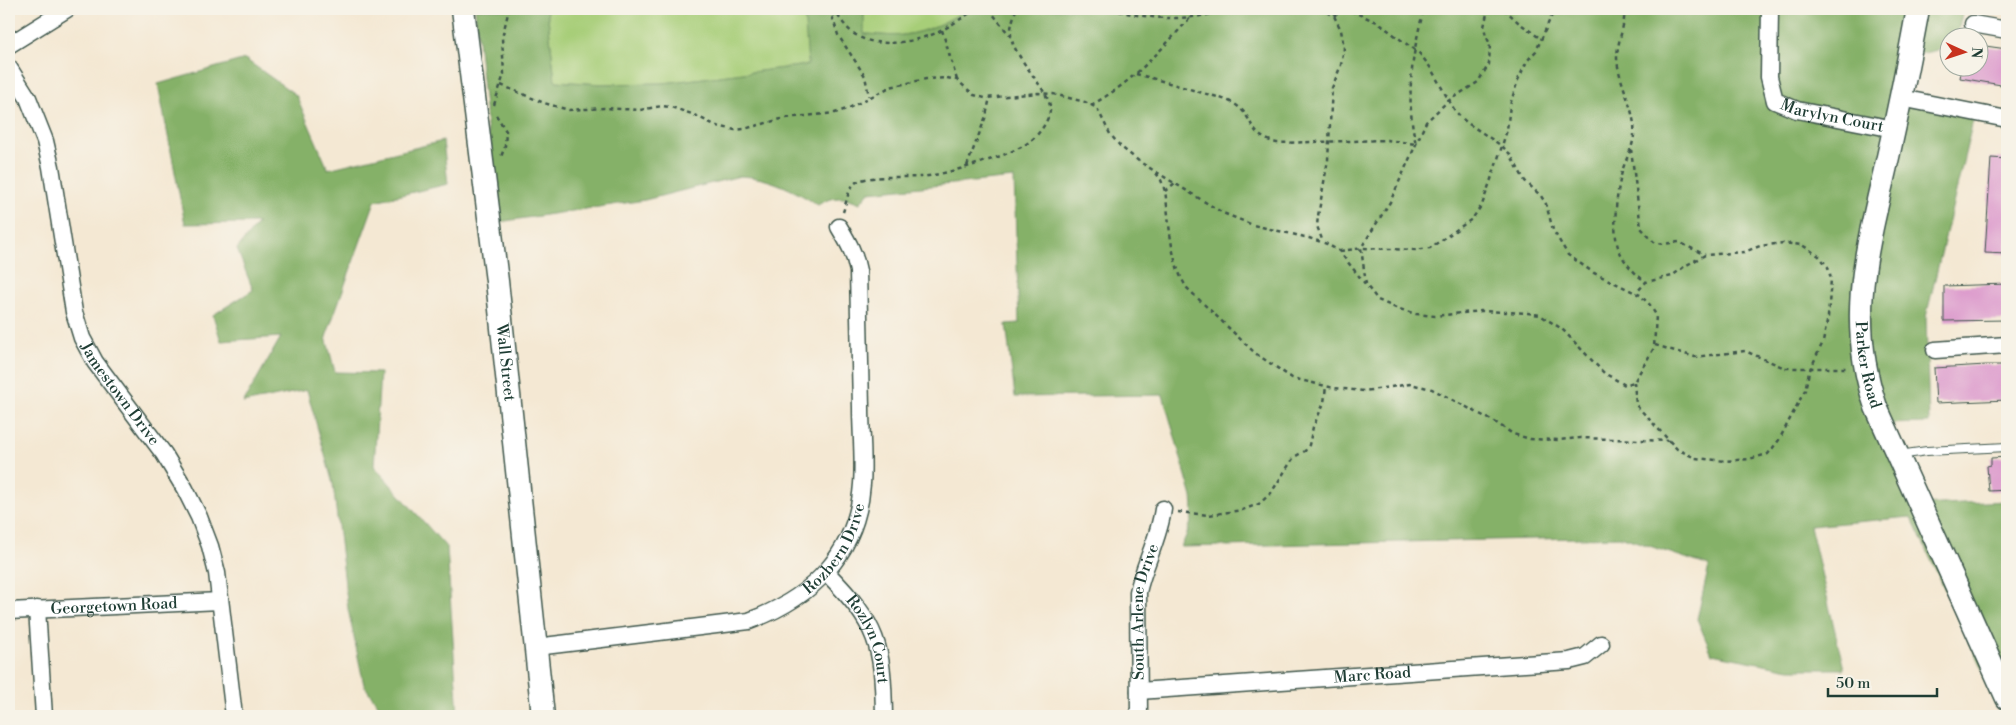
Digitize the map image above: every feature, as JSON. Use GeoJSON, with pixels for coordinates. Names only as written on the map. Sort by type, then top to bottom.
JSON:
{"type":"FeatureCollection","features":[{"type":"Feature","properties":{"kind":"street"},"geometry":{"type":"LineString","coordinates":[[9,45],[67,9]]}},
{"type":"Feature","properties":{"kind":"street","name":"Wall Street"},"geometry":{"type":"LineString","coordinates":[[463,9],[496,281],[543,716]]}},
{"type":"Feature","properties":{"kind":"street","name":"Marylyn Court"},"geometry":{"type":"LineString","coordinates":[[1770,9],[1769,77],[1775,102],[1797,110],[1894,129]]}},
{"type":"Feature","properties":{"kind":"street","name":"Parker Road"},"geometry":{"type":"LineString","coordinates":[[1918,9],[1861,288],[1860,322],[1865,369],[1876,407],[2007,698]]}},
{"type":"Feature","properties":{"kind":"street"},"geometry":{"type":"LineString","coordinates":[[1973,24],[2007,30]]}},
{"type":"Feature","properties":{"kind":"street","name":"Jamestown Drive"},"geometry":{"type":"LineString","coordinates":[[9,68],[28,98],[45,141],[51,166],[74,312],[82,338],[95,362],[164,454],[186,489],[210,546],[220,601],[234,716]]}},
{"type":"Feature","properties":{"kind":"street"},"geometry":{"type":"LineString","coordinates":[[1901,98],[2007,119]]}},
{"type":"Feature","properties":{"kind":"street","name":"Rozbern Drive"},"geometry":{"type":"LineString","coordinates":[[536,647],[749,621],[773,612],[799,596],[827,573],[845,544],[854,523],[862,485],[858,271],[856,260],[839,227]]}},
{"type":"Feature","properties":{"kind":"street"},"geometry":{"type":"LineString","coordinates":[[1935,350],[2007,345]]}},
{"type":"Feature","properties":{"kind":"street","name":"South Arlene Drive"},"geometry":{"type":"LineString","coordinates":[[1139,716],[1138,592],[1157,538],[1163,510]]}},
{"type":"Feature","properties":{"kind":"street","name":"Rozlyn Court"},"geometry":{"type":"LineString","coordinates":[[827,573],[859,607],[875,636],[882,663],[884,716]]}},
{"type":"Feature","properties":{"kind":"street","name":"Georgetown Road"},"geometry":{"type":"LineString","coordinates":[[9,610],[220,601]]}},
{"type":"Feature","properties":{"kind":"street"},"geometry":{"type":"LineString","coordinates":[[37,609],[44,716]]}},
{"type":"Feature","properties":{"kind":"street","name":"Marc Road"},"geometry":{"type":"LineString","coordinates":[[1139,691],[1569,661],[1585,657],[1601,644]]}},
{"type":"Feature","properties":{"kind":"lane"},"geometry":{"type":"LineString","coordinates":[[1897,455],[1927,451],[2007,447]]}},
{"type":"Feature","properties":{"kind":"path"},"geometry":{"type":"LineString","coordinates":[[499,165],[507,138],[504,125],[494,112],[494,105],[504,74],[502,38],[509,9]]}},
{"type":"Feature","properties":{"kind":"path"},"geometry":{"type":"LineString","coordinates":[[832,9],[838,35],[865,76],[869,96]]}},
{"type":"Feature","properties":{"kind":"path"},"geometry":{"type":"LineString","coordinates":[[832,9],[856,35],[871,41],[889,43],[912,40],[942,30],[976,9]]}},
{"type":"Feature","properties":{"kind":"path"},"geometry":{"type":"LineString","coordinates":[[839,227],[850,190],[853,184],[858,181],[870,178],[946,173],[1029,143],[1038,134],[1050,112],[1051,103],[1035,80],[1012,39],[989,9]]}},
{"type":"Feature","properties":{"kind":"path"},"geometry":{"type":"LineString","coordinates":[[1012,39],[1012,23],[1016,9]]}},
{"type":"Feature","properties":{"kind":"path"},"geometry":{"type":"LineString","coordinates":[[1111,9],[1171,19],[1215,14],[1233,9]]}},
{"type":"Feature","properties":{"kind":"path"},"geometry":{"type":"LineString","coordinates":[[1126,9],[1128,13]]}},
{"type":"Feature","properties":{"kind":"path"},"geometry":{"type":"LineString","coordinates":[[1320,9],[1334,16],[1341,30],[1344,48],[1341,65],[1332,88],[1329,142],[1318,216],[1317,226],[1323,243]]}},
{"type":"Feature","properties":{"kind":"path"},"geometry":{"type":"LineString","coordinates":[[1334,16],[1342,9]]}},
{"type":"Feature","properties":{"kind":"path"},"geometry":{"type":"LineString","coordinates":[[501,85],[544,103],[569,110],[604,108],[640,110],[662,106],[671,107],[692,114],[717,126],[735,130],[785,118],[836,113],[849,108],[869,96],[907,82],[947,78],[956,80],[974,95],[990,97],[1046,94],[1085,102],[1097,108],[1110,134],[1121,147],[1140,162],[1223,213],[1253,225],[1323,243],[1339,251],[1378,300],[1416,314],[1435,316],[1500,311],[1540,315],[1562,329],[1604,373],[1625,385],[1634,382],[1645,367],[1655,344],[1656,316],[1650,306],[1636,293],[1594,273],[1568,255],[1553,230],[1546,204],[1541,196],[1525,181],[1510,154],[1502,146],[1466,122],[1455,112],[1430,67],[1414,49],[1377,22],[1346,9]]}},
{"type":"Feature","properties":{"kind":"path"},"geometry":{"type":"LineString","coordinates":[[1416,144],[1412,127],[1410,97],[1414,49],[1424,9]]}},
{"type":"Feature","properties":{"kind":"path"},"geometry":{"type":"LineString","coordinates":[[1366,285],[1361,248],[1390,202],[1426,122],[1448,101],[1478,82],[1489,64],[1490,44],[1484,27],[1488,9]]}},
{"type":"Feature","properties":{"kind":"path"},"geometry":{"type":"LineString","coordinates":[[1504,9],[1541,39]]}},
{"type":"Feature","properties":{"kind":"path"},"geometry":{"type":"LineString","coordinates":[[1339,251],[1361,248],[1415,250],[1430,248],[1472,219],[1482,205],[1502,146],[1507,130],[1510,105],[1518,80],[1527,61],[1536,50],[1550,17],[1557,9]]}},
{"type":"Feature","properties":{"kind":"path"},"geometry":{"type":"LineString","coordinates":[[1624,9],[1623,26],[1617,56],[1634,126],[1634,137],[1622,172],[1616,230],[1618,247],[1628,266],[1646,282]]}},
{"type":"Feature","properties":{"kind":"path"},"geometry":{"type":"LineString","coordinates":[[1091,105],[1110,95],[1136,74],[1162,50],[1190,18]]}},
{"type":"Feature","properties":{"kind":"path"},"geometry":{"type":"LineString","coordinates":[[942,30],[956,80]]}},
{"type":"Feature","properties":{"kind":"path"},"geometry":{"type":"LineString","coordinates":[[1136,74],[1218,97],[1237,106],[1248,118],[1254,130],[1264,140],[1277,143],[1386,140],[1416,144]]}},
{"type":"Feature","properties":{"kind":"path"},"geometry":{"type":"LineString","coordinates":[[967,166],[986,116],[990,97]]}},
{"type":"Feature","properties":{"kind":"path"},"geometry":{"type":"LineString","coordinates":[[1631,148],[1641,228],[1654,242],[1663,244],[1680,242],[1705,255]]}},
{"type":"Feature","properties":{"kind":"path"},"geometry":{"type":"LineString","coordinates":[[1154,170],[1161,180],[1165,191],[1175,260],[1180,277],[1187,288],[1255,353],[1292,378],[1326,386],[1364,391],[1410,384],[1432,389],[1495,422],[1513,434],[1530,439],[1558,440],[1580,438],[1670,441]]}},
{"type":"Feature","properties":{"kind":"path"},"geometry":{"type":"LineString","coordinates":[[1165,191],[1175,183]]}},
{"type":"Feature","properties":{"kind":"path"},"geometry":{"type":"LineString","coordinates":[[1634,382],[1636,405],[1677,449],[1695,458],[1726,461],[1749,459],[1768,454],[1779,440],[1805,390],[1810,370],[1823,342],[1828,317],[1831,279],[1828,267],[1820,256],[1802,245],[1783,243],[1760,246],[1744,252],[1705,255],[1684,266],[1672,276],[1646,282],[1636,293]]}},
{"type":"Feature","properties":{"kind":"path"},"geometry":{"type":"LineString","coordinates":[[1655,344],[1695,357],[1745,351],[1785,368],[1810,370],[1865,369]]}},
{"type":"Feature","properties":{"kind":"path"},"geometry":{"type":"LineString","coordinates":[[1163,510],[1195,515],[1209,515],[1242,510],[1259,504],[1271,493],[1294,457],[1305,451],[1309,445],[1313,427],[1324,403],[1326,386]]}},
{"type":"Feature","properties":{"kind":"green space"},"geometry":{"type":"Polygon","coordinates":[[[475,9],[547,9],[555,81],[601,84],[664,83],[808,65],[804,9],[864,9],[864,34],[894,36],[912,34],[929,29],[966,9],[1145,9],[1180,12],[1214,9],[1963,9],[1959,28],[1938,28],[1938,50],[1909,56],[1901,96],[1975,112],[1926,317],[1929,423],[1883,424],[1919,505],[2007,501],[2007,716],[2004,716],[1911,517],[1810,526],[1844,669],[1790,669],[1712,654],[1697,619],[1709,566],[1623,537],[1181,547],[1189,529],[1193,504],[1163,395],[1015,397],[1006,324],[1019,323],[1014,178],[869,192],[860,203],[839,198],[828,200],[818,205],[781,185],[761,179],[740,176],[645,200],[499,222],[475,9]]]}},
{"type":"Feature","properties":{"kind":"green space"},"geometry":{"type":"Polygon","coordinates":[[[547,9],[804,9],[809,65],[664,83],[601,84],[555,81],[547,9]]]}},
{"type":"Feature","properties":{"kind":"green space"},"geometry":{"type":"Polygon","coordinates":[[[864,9],[966,9],[928,29],[912,34],[894,36],[863,34],[864,9]]]}},
{"type":"Feature","properties":{"kind":"green space"},"geometry":{"type":"Polygon","coordinates":[[[1146,9],[1214,9],[1180,12],[1146,9]]]}},
{"type":"Feature","properties":{"kind":"green space"},"geometry":{"type":"Polygon","coordinates":[[[245,59],[296,95],[328,169],[443,141],[448,184],[375,201],[326,337],[335,372],[380,373],[374,466],[447,548],[458,716],[386,716],[364,685],[348,609],[333,484],[307,390],[243,403],[281,337],[221,341],[213,315],[253,290],[237,249],[258,223],[185,224],[158,84],[245,59]]]}},
{"type":"Feature","properties":{"kind":"building"},"geometry":{"type":"Polygon","coordinates":[[[1988,46],[2007,49],[2007,86],[1960,78],[1988,78],[1988,46]]]}},
{"type":"Feature","properties":{"kind":"building"},"geometry":{"type":"Polygon","coordinates":[[[1991,158],[2007,159],[2007,254],[1985,253],[1991,158]]]}},
{"type":"Feature","properties":{"kind":"building"},"geometry":{"type":"Polygon","coordinates":[[[2007,284],[2007,320],[1944,321],[1944,286],[2007,284]]]}},
{"type":"Feature","properties":{"kind":"building"},"geometry":{"type":"Polygon","coordinates":[[[2007,365],[2007,400],[1936,403],[1934,368],[2007,365]]]}},
{"type":"Feature","properties":{"kind":"building"},"geometry":{"type":"Polygon","coordinates":[[[2007,457],[2007,490],[1989,491],[1987,466],[1991,465],[1991,458],[2007,457]]]}}]}
